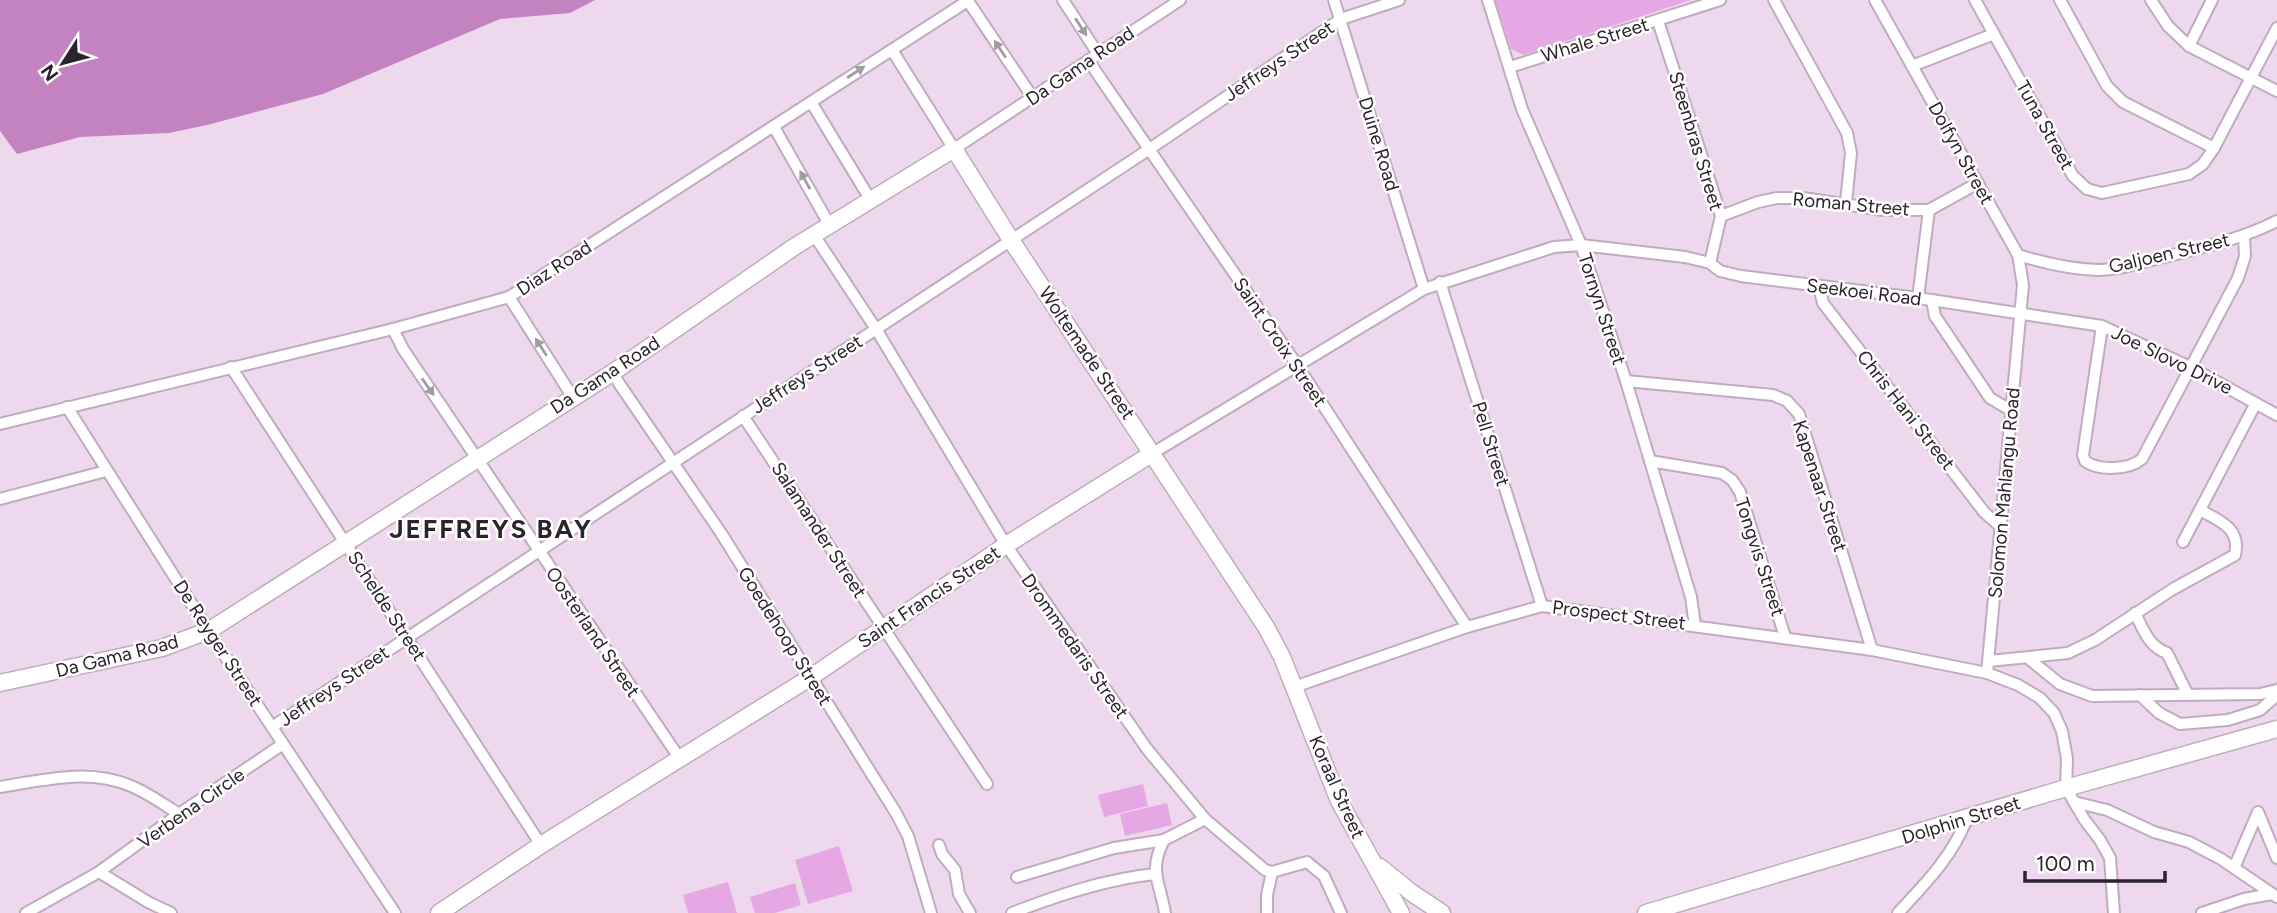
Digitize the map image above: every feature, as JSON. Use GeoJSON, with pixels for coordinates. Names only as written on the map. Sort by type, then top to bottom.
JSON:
{"type":"FeatureCollection","features":[{"type":"Feature","properties":{"kind":"street"},"geometry":{"type":"LineString","coordinates":[[969,0],[1032,98]]}},
{"type":"Feature","properties":{"kind":"street","name":"Diaz Road"},"geometry":{"type":"LineString","coordinates":[[0,424],[393,329],[509,297],[969,0]]}},
{"type":"Feature","properties":{"kind":"street","name":"Saint Croix Street"},"geometry":{"type":"LineString","coordinates":[[1063,0],[1148,150],[1297,365],[1467,627]]}},
{"type":"Feature","properties":{"kind":"street","name":"Da Gama Road"},"geometry":{"type":"LineString","coordinates":[[0,682],[162,648],[210,629],[612,373],[829,224],[954,149],[1180,0]]}},
{"type":"Feature","properties":{"kind":"street","name":"Duine Road"},"geometry":{"type":"LineString","coordinates":[[1334,0],[1424,289]]}},
{"type":"Feature","properties":{"kind":"street","name":"Jeffreys Street"},"geometry":{"type":"LineString","coordinates":[[272,727],[1148,150],[1341,19],[1399,0]]}},
{"type":"Feature","properties":{"kind":"street","name":"Tornyn Street"},"geometry":{"type":"LineString","coordinates":[[1488,0],[1522,109],[1581,245],[1626,381],[1691,597],[1695,625]]}},
{"type":"Feature","properties":{"kind":"street","name":"Whale Street"},"geometry":{"type":"LineString","coordinates":[[1510,67],[1720,0]]}},
{"type":"Feature","properties":{"kind":"street"},"geometry":{"type":"LineString","coordinates":[[1773,0],[1847,133],[1851,153],[1846,203]]}},
{"type":"Feature","properties":{"kind":"street","name":"Dolfyn Street"},"geometry":{"type":"LineString","coordinates":[[1875,0],[2018,255],[2023,285],[2021,312]]}},
{"type":"Feature","properties":{"kind":"street","name":"Tuna Street"},"geometry":{"type":"LineString","coordinates":[[1975,0],[2073,176],[2087,189],[2102,193],[2189,174],[2203,164],[2277,28]]}},
{"type":"Feature","properties":{"kind":"street"},"geometry":{"type":"LineString","coordinates":[[2060,0],[2107,86],[2123,102],[2214,148]]}},
{"type":"Feature","properties":{"kind":"street"},"geometry":{"type":"LineString","coordinates":[[2151,0],[2168,26],[2189,46],[2277,91]]}},
{"type":"Feature","properties":{"kind":"street"},"geometry":{"type":"LineString","coordinates":[[2189,46],[2212,0]]}},
{"type":"Feature","properties":{"kind":"street","name":"Steenbras Street"},"geometry":{"type":"LineString","coordinates":[[1658,20],[1721,216],[1710,263]]}},
{"type":"Feature","properties":{"kind":"street"},"geometry":{"type":"LineString","coordinates":[[1912,66],[1994,34]]}},
{"type":"Feature","properties":{"kind":"street","name":"Woltemade Street"},"geometry":{"type":"LineString","coordinates":[[892,50],[1011,240],[1266,626],[1282,657]]}},
{"type":"Feature","properties":{"kind":"street"},"geometry":{"type":"LineString","coordinates":[[811,102],[870,199]]}},
{"type":"Feature","properties":{"kind":"street"},"geometry":{"type":"LineString","coordinates":[[774,127],[829,224]]}},
{"type":"Feature","properties":{"kind":"street","name":"Roman Street"},"geometry":{"type":"LineString","coordinates":[[1721,216],[1777,198],[1803,198],[1883,210],[1929,210],[1978,183]]}},
{"type":"Feature","properties":{"kind":"street"},"geometry":{"type":"LineString","coordinates":[[1918,298],[1929,210]]}},
{"type":"Feature","properties":{"kind":"street","name":"Galjoen Street"},"geometry":{"type":"LineString","coordinates":[[2018,255],[2055,266],[2098,270],[2220,244],[2277,221]]}},
{"type":"Feature","properties":{"kind":"street","name":"Drommedaris Street"},"geometry":{"type":"LineString","coordinates":[[814,235],[876,328],[1006,545],[1147,749],[1205,819],[1265,870],[1272,872]]}},
{"type":"Feature","properties":{"kind":"street"},"geometry":{"type":"LineString","coordinates":[[2102,326],[2083,454],[2085,461],[2093,466],[2126,467],[2142,459],[2238,278],[2245,256],[2244,235]]}},
{"type":"Feature","properties":{"kind":"street","name":"Saint Francis Street"},"geometry":{"type":"LineString","coordinates":[[439,913],[541,845],[811,677],[1006,545],[1424,289],[1554,247],[1581,245]]}},
{"type":"Feature","properties":{"kind":"street","name":"Seekoei Road"},"geometry":{"type":"LineString","coordinates":[[1581,245],[1685,257],[1710,263],[1720,271],[1741,276],[2021,312]]}},
{"type":"Feature","properties":{"kind":"street","name":"Pell Street"},"geometry":{"type":"LineString","coordinates":[[1440,282],[1542,606]]}},
{"type":"Feature","properties":{"kind":"street","name":"Chris Hani Street"},"geometry":{"type":"LineString","coordinates":[[1819,287],[1823,303],[1984,512],[2001,527]]}},
{"type":"Feature","properties":{"kind":"street"},"geometry":{"type":"LineString","coordinates":[[509,297],[572,396]]}},
{"type":"Feature","properties":{"kind":"street"},"geometry":{"type":"LineString","coordinates":[[1932,300],[1935,316],[1978,382],[1990,398],[2012,411]]}},
{"type":"Feature","properties":{"kind":"street","name":"Joe Slovo Drive"},"geometry":{"type":"LineString","coordinates":[[2021,312],[2102,326],[2190,367],[2277,415]]}},
{"type":"Feature","properties":{"kind":"street","name":"Solomon Mahlangu Road"},"geometry":{"type":"LineString","coordinates":[[1988,667],[2021,312]]}},
{"type":"Feature","properties":{"kind":"street","name":"Oosterland Street"},"geometry":{"type":"LineString","coordinates":[[393,329],[402,349],[680,759]]}},
{"type":"Feature","properties":{"kind":"street","name":"Schelde Street"},"geometry":{"type":"LineString","coordinates":[[232,368],[541,845]]}},
{"type":"Feature","properties":{"kind":"street","name":"Goedehoop Street"},"geometry":{"type":"LineString","coordinates":[[612,373],[721,533],[896,813],[908,836],[931,913]]}},
{"type":"Feature","properties":{"kind":"street","name":"Kapenaar Street"},"geometry":{"type":"LineString","coordinates":[[1626,381],[1773,395],[1787,401],[1799,414],[1872,650]]}},
{"type":"Feature","properties":{"kind":"street"},"geometry":{"type":"LineString","coordinates":[[2183,542],[2256,402]]}},
{"type":"Feature","properties":{"kind":"street","name":"De Reyger Street"},"geometry":{"type":"LineString","coordinates":[[67,407],[395,913]]}},
{"type":"Feature","properties":{"kind":"street","name":"Salamander Street"},"geometry":{"type":"LineString","coordinates":[[743,416],[986,784]]}},
{"type":"Feature","properties":{"kind":"street","name":"Tongvis Street"},"geometry":{"type":"LineString","coordinates":[[1650,461],[1722,473],[1732,480],[1740,492],[1785,637]]}},
{"type":"Feature","properties":{"kind":"street"},"geometry":{"type":"LineString","coordinates":[[0,499],[106,471]]}},
{"type":"Feature","properties":{"kind":"street"},"geometry":{"type":"LineString","coordinates":[[1988,667],[2068,653],[2095,640],[2173,589],[2235,555],[2237,544],[2233,531],[2200,510]]}},
{"type":"Feature","properties":{"kind":"street","name":"Prospect Street"},"geometry":{"type":"LineString","coordinates":[[1294,687],[1467,627],[1542,606],[1785,637],[1988,667]]}},
{"type":"Feature","properties":{"kind":"street"},"geometry":{"type":"LineString","coordinates":[[2135,613],[2156,650],[2166,653],[2187,693]]}},
{"type":"Feature","properties":{"kind":"street","name":"Koraal Street"},"geometry":{"type":"LineString","coordinates":[[1282,657],[1339,801],[1401,913]]}},
{"type":"Feature","properties":{"kind":"street"},"geometry":{"type":"LineString","coordinates":[[2028,658],[2060,684],[2092,696],[2277,693]]}},
{"type":"Feature","properties":{"kind":"street"},"geometry":{"type":"LineString","coordinates":[[1988,667],[2040,698],[2054,713],[2062,731],[2070,795],[2110,858],[2114,913]]}},
{"type":"Feature","properties":{"kind":"street"},"geometry":{"type":"LineString","coordinates":[[2140,695],[2159,713],[2180,724],[2228,720],[2260,710],[2277,693]]}},
{"type":"Feature","properties":{"kind":"street","name":"Dolphin Street"},"geometry":{"type":"LineString","coordinates":[[1646,913],[1967,818],[2070,795],[2277,729]]}},
{"type":"Feature","properties":{"kind":"street","name":"Verbena Circle"},"geometry":{"type":"LineString","coordinates":[[26,913],[99,872],[179,814],[284,744]]}},
{"type":"Feature","properties":{"kind":"street"},"geometry":{"type":"LineString","coordinates":[[0,787],[58,777],[95,777],[130,785],[179,814]]}},
{"type":"Feature","properties":{"kind":"street"},"geometry":{"type":"LineString","coordinates":[[2070,795],[2154,832],[2189,842],[2274,895]]}},
{"type":"Feature","properties":{"kind":"street"},"geometry":{"type":"LineString","coordinates":[[2234,868],[2258,812],[2277,858]]}},
{"type":"Feature","properties":{"kind":"street"},"geometry":{"type":"LineString","coordinates":[[1898,913],[1959,842],[1967,818]]}},
{"type":"Feature","properties":{"kind":"street"},"geometry":{"type":"LineString","coordinates":[[1017,877],[1114,848],[1164,840],[1205,819]]}},
{"type":"Feature","properties":{"kind":"street"},"geometry":{"type":"LineString","coordinates":[[1164,840],[1156,855],[1155,874],[1165,913]]}},
{"type":"Feature","properties":{"kind":"street"},"geometry":{"type":"LineString","coordinates":[[939,845],[942,854],[955,870],[959,894],[970,913]]}},
{"type":"Feature","properties":{"kind":"street"},"geometry":{"type":"LineString","coordinates":[[1368,856],[1394,879],[1442,913]]}},
{"type":"Feature","properties":{"kind":"street"},"geometry":{"type":"LineString","coordinates":[[1267,913],[1267,894],[1272,872],[1307,862],[1324,876],[1340,913]]}},
{"type":"Feature","properties":{"kind":"street"},"geometry":{"type":"LineString","coordinates":[[99,872],[171,913]]}},
{"type":"Feature","properties":{"kind":"street"},"geometry":{"type":"LineString","coordinates":[[1012,913],[1124,877],[1155,874]]}},
{"type":"Feature","properties":{"kind":"street"},"geometry":{"type":"LineString","coordinates":[[2202,913],[2244,899],[2274,895]]}},
{"type":"Feature","properties":{"kind":"shaded area"},"geometry":{"type":"Polygon","coordinates":[[[0,0],[595,0],[570,13],[500,19],[323,94],[207,125],[169,133],[80,137],[17,154],[0,131],[0,0]]]}},
{"type":"Feature","properties":{"kind":"shaded area"},"geometry":{"type":"Polygon","coordinates":[[[1495,0],[1691,0],[1524,55],[1511,49],[1495,0]]]}},
{"type":"Feature","properties":{"kind":"shaded area"},"geometry":{"type":"Polygon","coordinates":[[[1143,784],[1148,806],[1104,817],[1098,795],[1143,784]]]}},
{"type":"Feature","properties":{"kind":"shaded area"},"geometry":{"type":"Polygon","coordinates":[[[1167,803],[1172,825],[1125,836],[1120,814],[1167,803]]]}},
{"type":"Feature","properties":{"kind":"shaded area"},"geometry":{"type":"Polygon","coordinates":[[[839,846],[853,891],[808,904],[795,860],[839,846]]]}},
{"type":"Feature","properties":{"kind":"shaded area"},"geometry":{"type":"Polygon","coordinates":[[[728,882],[737,913],[688,913],[683,895],[728,882]]]}},
{"type":"Feature","properties":{"kind":"shaded area"},"geometry":{"type":"Polygon","coordinates":[[[795,883],[801,905],[775,913],[755,913],[750,897],[795,883]]]}},
{"type":"Feature","properties":{"kind":"district","name":"JEFFREYS BAY"},"geometry":{"type":"Point","coordinates":[491,529]}}]}
